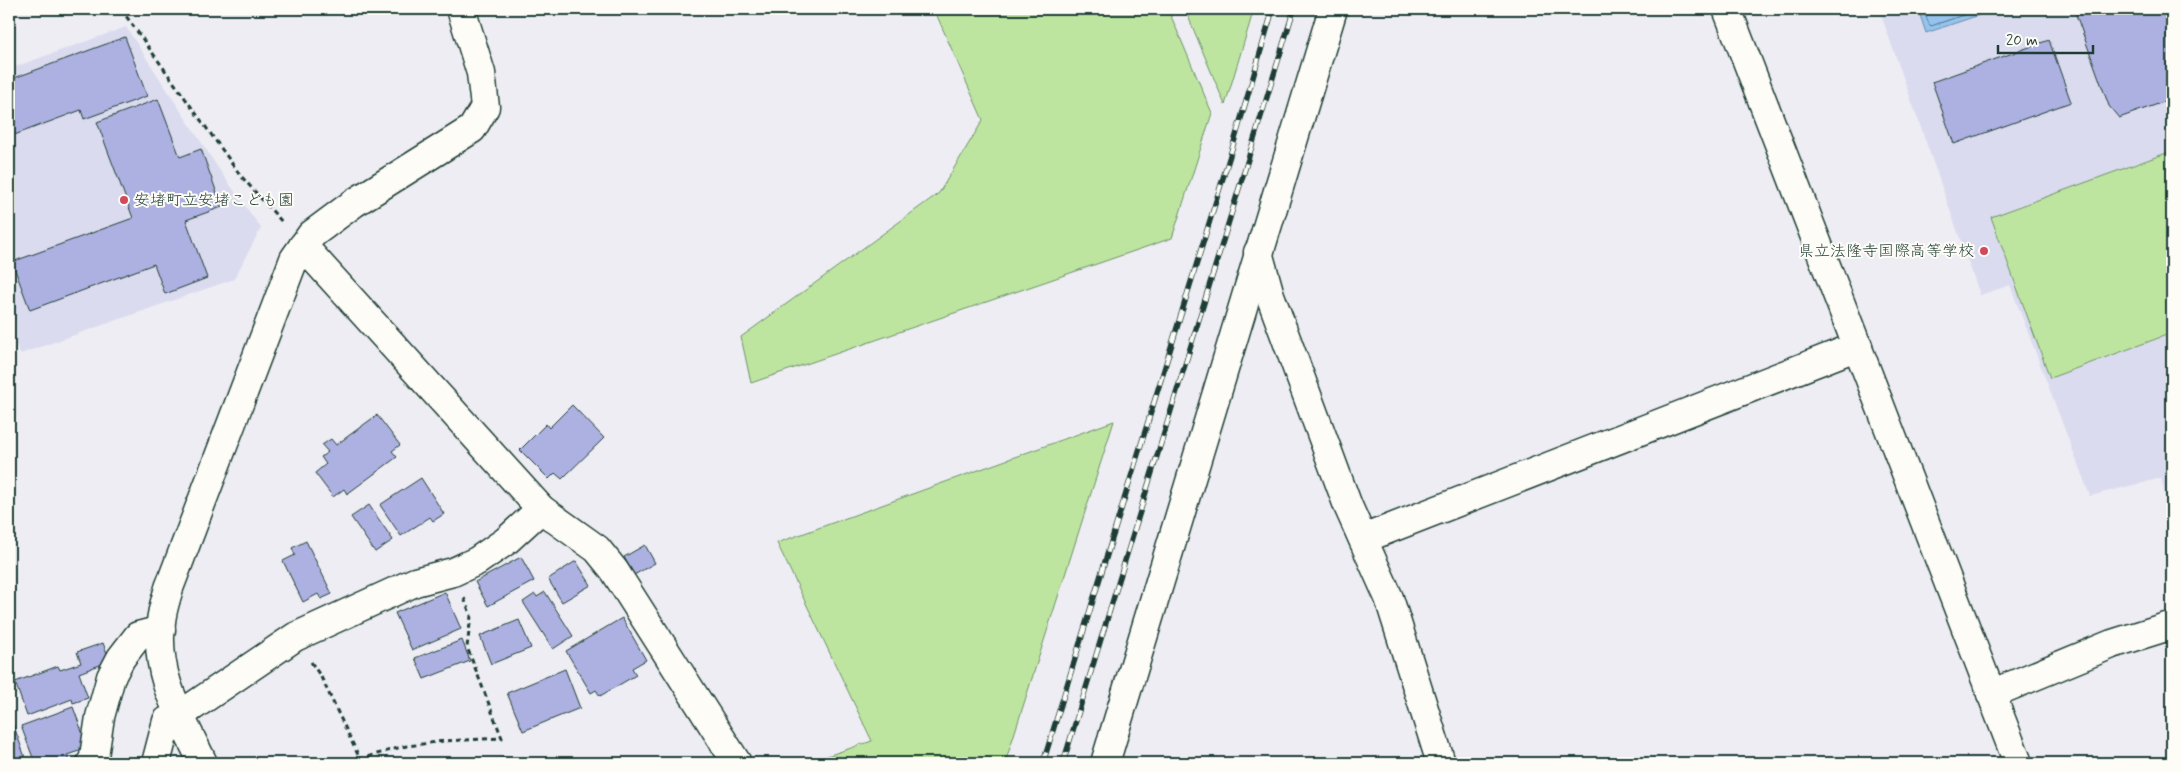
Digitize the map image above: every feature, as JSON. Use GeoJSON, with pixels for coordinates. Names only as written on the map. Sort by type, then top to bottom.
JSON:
{"type":"FeatureCollection","features":[{"type":"Feature","properties":{"kind":"street"},"geometry":{"type":"LineString","coordinates":[[203,763],[167,688],[160,658],[161,622],[169,588],[294,259],[311,235],[354,203],[472,128],[484,107],[481,73],[461,9]]}},
{"type":"Feature","properties":{"kind":"street"},"geometry":{"type":"LineString","coordinates":[[1104,763],[1333,9]]}},
{"type":"Feature","properties":{"kind":"street"},"geometry":{"type":"LineString","coordinates":[[1727,9],[2018,763]]}},
{"type":"Feature","properties":{"kind":"street"},"geometry":{"type":"LineString","coordinates":[[303,246],[541,509],[597,548],[614,570],[737,763]]}},
{"type":"Feature","properties":{"kind":"street"},"geometry":{"type":"LineString","coordinates":[[1258,252],[1270,295],[1348,506],[1389,598],[1441,763]]}},
{"type":"Feature","properties":{"kind":"street"},"geometry":{"type":"LineString","coordinates":[[1363,539],[1858,346]]}},
{"type":"Feature","properties":{"kind":"street"},"geometry":{"type":"LineString","coordinates":[[156,763],[166,721],[180,715],[295,637],[415,582],[453,572],[484,556],[506,541],[541,509]]}},
{"type":"Feature","properties":{"kind":"street"},"geometry":{"type":"LineString","coordinates":[[1991,694],[2112,644],[2166,627],[2172,628]]}},
{"type":"Feature","properties":{"kind":"street"},"geometry":{"type":"LineString","coordinates":[[91,763],[93,762],[100,717],[111,677],[121,658],[138,636],[161,630]]}},
{"type":"Feature","properties":{"kind":"path"},"geometry":{"type":"LineString","coordinates":[[121,9],[241,176],[303,246]]}},
{"type":"Feature","properties":{"kind":"path"},"geometry":{"type":"LineString","coordinates":[[295,637],[321,677],[360,759],[401,747],[444,741],[502,738],[467,646],[470,616],[453,572]]}},
{"type":"Feature","properties":{"kind":"shaded area","name":"県立法隆寺国際高等学校"},"geometry":{"type":"Polygon","coordinates":[[[1879,9],[1918,9],[1926,33],[1997,9],[2074,9],[2109,106],[2119,117],[2172,99],[2172,151],[1992,217],[2050,378],[2172,333],[2172,522],[2161,478],[2090,496],[2010,285],[1980,295],[1879,9]],[[2049,41],[1932,82],[1954,144],[2071,102],[2049,41]]]}},
{"type":"Feature","properties":{"kind":"shaded area","name":"安堵町立安堵こども園"},"geometry":{"type":"Polygon","coordinates":[[[126,27],[220,171],[261,228],[234,279],[20,354],[9,326],[9,69],[126,27]]]}},
{"type":"Feature","properties":{"kind":"green space"},"geometry":{"type":"Polygon","coordinates":[[[934,9],[1168,9],[1212,113],[1172,238],[751,383],[741,337],[939,193],[983,120],[934,9]]]}},
{"type":"Feature","properties":{"kind":"green space"},"geometry":{"type":"Polygon","coordinates":[[[1185,9],[1254,9],[1225,105],[1185,9]]]}},
{"type":"Feature","properties":{"kind":"green space"},"geometry":{"type":"Polygon","coordinates":[[[2172,151],[2172,333],[2050,378],[1991,217],[2172,151]]]}},
{"type":"Feature","properties":{"kind":"green space"},"geometry":{"type":"Polygon","coordinates":[[[1114,421],[1005,763],[806,763],[872,741],[777,543],[1114,421]]]}},
{"type":"Feature","properties":{"kind":"water"},"geometry":{"type":"Polygon","coordinates":[[[1918,9],[1997,9],[1926,33],[1918,9]]]}},
{"type":"Feature","properties":{"kind":"building"},"geometry":{"type":"Polygon","coordinates":[[[2074,9],[2172,9],[2172,99],[2119,118],[2109,106],[2074,9]]]}},
{"type":"Feature","properties":{"kind":"building"},"geometry":{"type":"Polygon","coordinates":[[[125,37],[147,96],[84,119],[81,110],[9,137],[9,80],[125,37]]]}},
{"type":"Feature","properties":{"kind":"building"},"geometry":{"type":"Polygon","coordinates":[[[2049,40],[2071,102],[1954,144],[1932,82],[2049,40]]]}},
{"type":"Feature","properties":{"kind":"building"},"geometry":{"type":"Polygon","coordinates":[[[158,99],[180,157],[201,149],[222,207],[186,220],[207,278],[165,294],[154,264],[30,310],[12,262],[133,218],[97,122],[158,99]]]}},
{"type":"Feature","properties":{"kind":"building"},"geometry":{"type":"Polygon","coordinates":[[[572,405],[604,438],[562,479],[555,473],[549,479],[520,450],[546,424],[549,428],[572,405]]]}},
{"type":"Feature","properties":{"kind":"building"},"geometry":{"type":"Polygon","coordinates":[[[377,415],[400,445],[392,451],[397,457],[347,494],[344,489],[333,497],[315,473],[326,464],[321,457],[328,452],[322,445],[331,439],[336,445],[377,415]]]}},
{"type":"Feature","properties":{"kind":"building"},"geometry":{"type":"Polygon","coordinates":[[[421,478],[444,514],[433,521],[430,517],[401,536],[380,505],[421,478]]]}},
{"type":"Feature","properties":{"kind":"building"},"geometry":{"type":"Polygon","coordinates":[[[369,505],[393,540],[375,552],[351,517],[369,505]]]}},
{"type":"Feature","properties":{"kind":"building"},"geometry":{"type":"Polygon","coordinates":[[[306,541],[332,594],[321,599],[318,594],[303,602],[283,561],[295,555],[292,548],[306,541]]]}},
{"type":"Feature","properties":{"kind":"building"},"geometry":{"type":"Polygon","coordinates":[[[645,545],[655,563],[634,575],[624,557],[645,545]]]}},
{"type":"Feature","properties":{"kind":"building"},"geometry":{"type":"Polygon","coordinates":[[[521,557],[534,581],[488,606],[475,582],[521,557]]]}},
{"type":"Feature","properties":{"kind":"building"},"geometry":{"type":"Polygon","coordinates":[[[576,561],[591,585],[562,602],[548,579],[576,561]]]}},
{"type":"Feature","properties":{"kind":"building"},"geometry":{"type":"Polygon","coordinates":[[[445,592],[461,629],[412,650],[395,613],[445,592]]]}},
{"type":"Feature","properties":{"kind":"building"},"geometry":{"type":"Polygon","coordinates":[[[545,592],[573,636],[553,649],[523,602],[535,594],[537,597],[545,592]]]}},
{"type":"Feature","properties":{"kind":"building"},"geometry":{"type":"Polygon","coordinates":[[[622,618],[646,660],[632,668],[636,675],[600,696],[596,690],[591,693],[566,651],[622,618]]]}},
{"type":"Feature","properties":{"kind":"building"},"geometry":{"type":"Polygon","coordinates":[[[519,620],[531,648],[491,664],[480,636],[519,620]]]}},
{"type":"Feature","properties":{"kind":"building"},"geometry":{"type":"Polygon","coordinates":[[[462,640],[470,661],[424,679],[415,658],[462,640]]]}},
{"type":"Feature","properties":{"kind":"building"},"geometry":{"type":"Polygon","coordinates":[[[103,643],[110,661],[79,673],[88,698],[73,703],[72,699],[27,716],[15,682],[58,666],[60,670],[81,663],[77,652],[103,643]]]}},
{"type":"Feature","properties":{"kind":"building"},"geometry":{"type":"Polygon","coordinates":[[[565,669],[580,708],[523,731],[507,693],[565,669]]]}},
{"type":"Feature","properties":{"kind":"building"},"geometry":{"type":"Polygon","coordinates":[[[73,707],[88,748],[67,755],[69,761],[64,763],[49,763],[47,759],[35,763],[21,726],[73,707]]]}},
{"type":"Feature","properties":{"kind":"building"},"geometry":{"type":"Polygon","coordinates":[[[11,718],[27,763],[9,763],[9,719],[11,718]]]}},
{"type":"Feature","properties":{"kind":"building"},"geometry":{"type":"Polygon","coordinates":[[[505,757],[507,763],[489,763],[505,757]]]}},
{"type":"Feature","properties":{"kind":"railway"},"geometry":{"type":"LineString","coordinates":[[1043,763],[1235,139],[1273,9]]}},
{"type":"Feature","properties":{"kind":"railway"},"geometry":{"type":"LineString","coordinates":[[1063,763],[1294,9]]}},
{"type":"Feature","properties":{"kind":"place","name":"安堵町立安堵こども園"},"geometry":{"type":"Point","coordinates":[124,200]}},
{"type":"Feature","properties":{"kind":"place","name":"県立法隆寺国際高等学校"},"geometry":{"type":"Point","coordinates":[1984,251]}}]}
